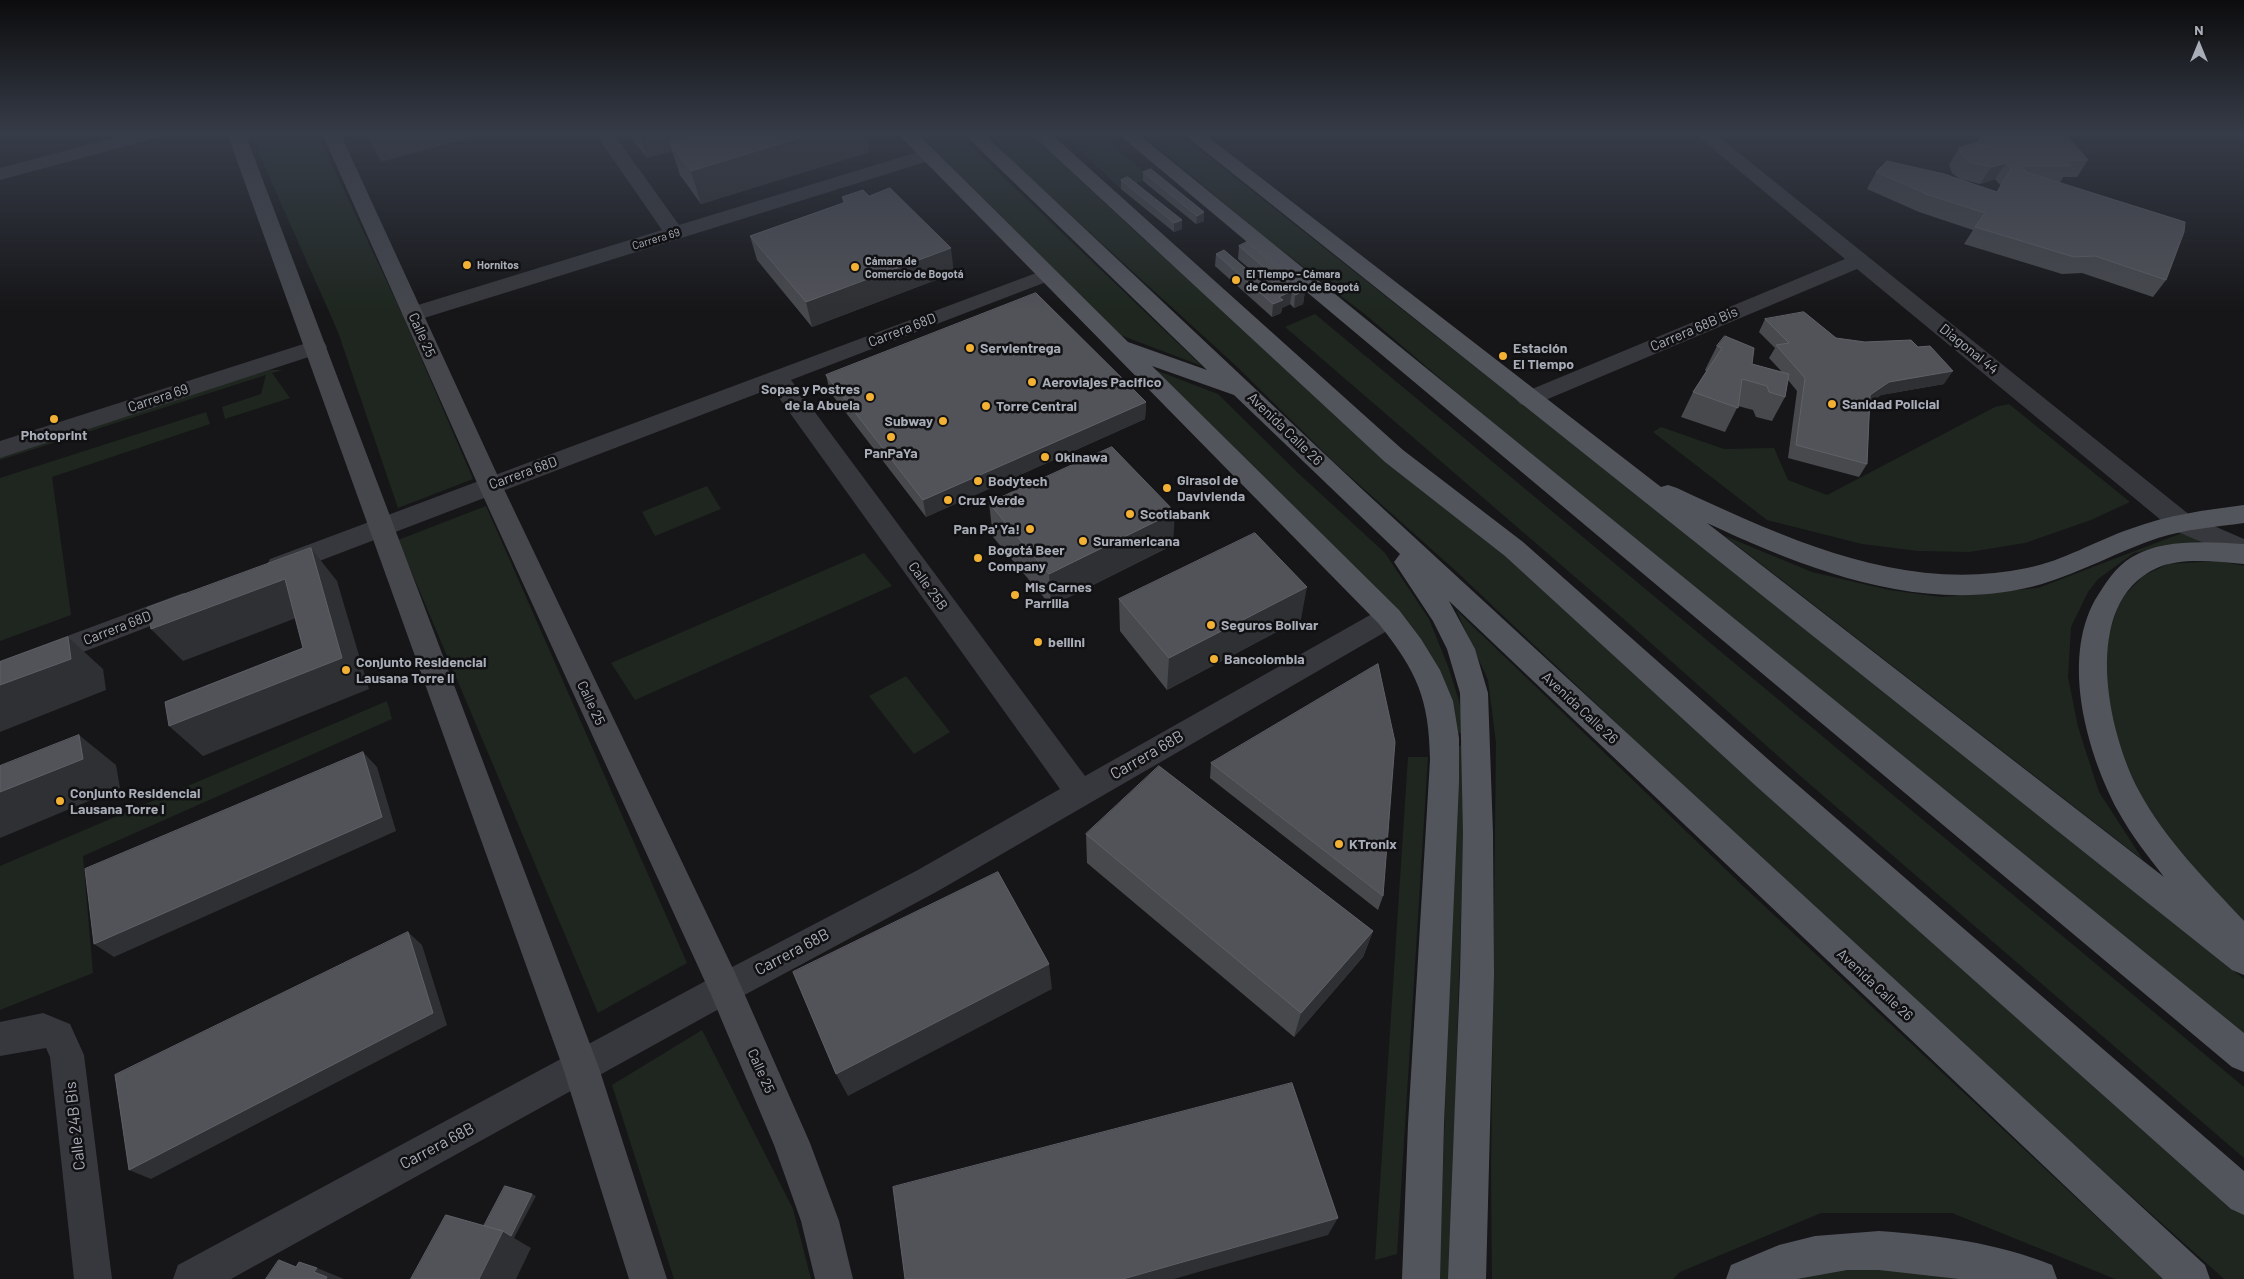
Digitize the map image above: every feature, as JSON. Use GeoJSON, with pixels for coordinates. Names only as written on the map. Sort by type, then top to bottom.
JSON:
{"type":"FeatureCollection","features":[{"type":"Feature","properties":{"kind":"main road"},"geometry":{"type":"LineString","coordinates":[[966,193],[1389,617],[1417,651],[1432,681],[1439,703],[1444,752],[1435,976],[1423,1177],[1421,1279]]}},
{"type":"Feature","properties":{"kind":"main road","name":"Avenida Calle 26"},"geometry":{"type":"LineString","coordinates":[[1038,193],[1355,497],[2190,1279]]}},
{"type":"Feature","properties":{"kind":"main road"},"geometry":{"type":"LineString","coordinates":[[1105,193],[1394,456],[1514,549],[1767,777],[2244,1196]]}},
{"type":"Feature","properties":{"kind":"main road"},"geometry":{"type":"LineString","coordinates":[[1198,193],[2244,1055]]}},
{"type":"Feature","properties":{"kind":"main road"},"geometry":{"type":"LineString","coordinates":[[1266,193],[2244,959]]}},
{"type":"Feature","properties":{"kind":"main road"},"geometry":{"type":"LineString","coordinates":[[1118,345],[1247,392]]}},
{"type":"Feature","properties":{"kind":"main road"},"geometry":{"type":"LineString","coordinates":[[1620,470],[1785,548],[1856,570],[1920,582],[1956,585],[2026,578],[2058,569],[2154,530],[2182,523],[2244,514]]}},
{"type":"Feature","properties":{"kind":"main road"},"geometry":{"type":"LineString","coordinates":[[1355,497],[1422,582],[1444,615],[1461,649],[1474,693],[1478,833],[1478,956],[1467,1279]]}},
{"type":"Feature","properties":{"kind":"main road"},"geometry":{"type":"LineString","coordinates":[[2244,552],[2177,554],[2141,565],[2122,580],[2108,602],[2097,628],[2092,657],[2097,715],[2106,747],[2129,800],[2150,836],[2182,876],[2244,946]]}},
{"type":"Feature","properties":{"kind":"main road"},"geometry":{"type":"LineString","coordinates":[[1745,1279],[1784,1263],[1837,1252],[1903,1252],[1982,1263],[2038,1279]]}},
{"type":"Feature","properties":{"kind":"street"},"geometry":{"type":"LineString","coordinates":[[258,193],[581,1068],[648,1279]]}},
{"type":"Feature","properties":{"kind":"street","name":"Calle 25"},"geometry":{"type":"LineString","coordinates":[[358,193],[490,485],[725,988],[792,1143],[820,1221],[834,1279]]}},
{"type":"Feature","properties":{"kind":"street"},"geometry":{"type":"LineString","coordinates":[[646,193],[674,233]]}},
{"type":"Feature","properties":{"kind":"street","name":"Carrera 69"},"geometry":{"type":"LineString","coordinates":[[413,314],[805,193]]}},
{"type":"Feature","properties":{"kind":"street","name":"Diagonal 44"},"geometry":{"type":"LineString","coordinates":[[1777,193],[2182,523],[2244,552]]}},
{"type":"Feature","properties":{"kind":"street","name":"Carrera 68B Bis"},"geometry":{"type":"LineString","coordinates":[[1528,399],[1861,260]]}},
{"type":"Feature","properties":{"kind":"street","name":"Carrera 68D"},"geometry":{"type":"LineString","coordinates":[[256,575],[1047,274]]}},
{"type":"Feature","properties":{"kind":"street","name":"Carrera 69"},"geometry":{"type":"LineString","coordinates":[[0,450],[316,347]]}},
{"type":"Feature","properties":{"kind":"street","name":"Calle 25B"},"geometry":{"type":"LineString","coordinates":[[777,378],[1080,794]]}},
{"type":"Feature","properties":{"kind":"street","name":"Carrera 68D"},"geometry":{"type":"LineString","coordinates":[[0,673],[210,592]]}},
{"type":"Feature","properties":{"kind":"street","name":"Carrera 68B"},"geometry":{"type":"LineString","coordinates":[[192,1279],[725,988],[927,881],[1389,617]]}},
{"type":"Feature","properties":{"kind":"street","name":"Calle 24B Bis"},"geometry":{"type":"LineString","coordinates":[[0,1040],[43,1030],[58,1036],[67,1055],[93,1279]]}},
{"type":"Feature","properties":{"kind":"shaded area"},"geometry":{"type":"Polygon","coordinates":[[[276,193],[345,193],[403,316],[473,479],[398,508],[338,332],[276,193]]]}},
{"type":"Feature","properties":{"kind":"shaded area"},"geometry":{"type":"Polygon","coordinates":[[[978,193],[1020,193],[1202,366],[1120,335],[978,193]]]}},
{"type":"Feature","properties":{"kind":"shaded area"},"geometry":{"type":"Polygon","coordinates":[[[1046,193],[1094,193],[1141,237],[1518,565],[2244,1212],[2244,1279],[2224,1279],[1857,951],[1457,572],[1336,464],[1234,364],[1046,193]]]}},
{"type":"Feature","properties":{"kind":"shaded area"},"geometry":{"type":"Polygon","coordinates":[[[1212,193],[1254,193],[2068,835],[2244,979],[2244,1037],[1477,410],[1367,316],[1261,234],[1212,193]]]}},
{"type":"Feature","properties":{"kind":"shaded area"},"geometry":{"type":"Polygon","coordinates":[[[1315,314],[2244,1087],[2244,1158],[1805,780],[1618,614],[1285,327],[1315,314]]]}},
{"type":"Feature","properties":{"kind":"shaded area"},"geometry":{"type":"Polygon","coordinates":[[[1145,366],[1218,394],[1297,472],[1385,553],[1429,619],[1449,669],[1459,701],[1465,733],[1457,733],[1435,665],[1145,366]]]}},
{"type":"Feature","properties":{"kind":"shaded area"},"geometry":{"type":"Polygon","coordinates":[[[269,370],[283,370],[272,373],[290,398],[225,419],[222,407],[261,394],[266,375],[0,460],[0,455],[269,370]]]}},
{"type":"Feature","properties":{"kind":"shaded area"},"geometry":{"type":"Polygon","coordinates":[[[2009,404],[2130,502],[2091,520],[2025,543],[1969,552],[1918,551],[1862,544],[1767,520],[1653,432],[1661,427],[1724,449],[1774,448],[1788,480],[1827,495],[1995,407],[2009,404]]]}},
{"type":"Feature","properties":{"kind":"shaded area"},"geometry":{"type":"Polygon","coordinates":[[[206,412],[210,424],[52,477],[71,615],[0,641],[0,478],[206,412]]]}},
{"type":"Feature","properties":{"kind":"shaded area"},"geometry":{"type":"Polygon","coordinates":[[[707,486],[721,509],[655,536],[642,512],[707,486]]]}},
{"type":"Feature","properties":{"kind":"shaded area"},"geometry":{"type":"Polygon","coordinates":[[[486,506],[687,963],[598,1013],[398,540],[486,506]]]}},
{"type":"Feature","properties":{"kind":"shaded area"},"geometry":{"type":"Polygon","coordinates":[[[2182,533],[2202,541],[2134,553],[2098,579],[2088,592],[2071,627],[2068,677],[2078,727],[2099,792],[2143,860],[1725,536],[1812,572],[1889,590],[1941,597],[2038,588],[2182,533]]]}},
{"type":"Feature","properties":{"kind":"shaded area"},"geometry":{"type":"Polygon","coordinates":[[[864,553],[892,586],[635,700],[611,663],[864,553]]]}},
{"type":"Feature","properties":{"kind":"shaded area"},"geometry":{"type":"Polygon","coordinates":[[[2218,561],[2244,566],[2244,927],[2163,835],[2127,784],[2107,708],[2107,639],[2120,600],[2143,576],[2168,564],[2218,561]]]}},
{"type":"Feature","properties":{"kind":"shaded area"},"geometry":{"type":"Polygon","coordinates":[[[1456,610],[1744,887],[2163,1279],[2115,1279],[1952,1213],[1821,1213],[1680,1272],[1673,1279],[1492,1279],[1491,1171],[1496,743],[1488,680],[1456,610]]]}},
{"type":"Feature","properties":{"kind":"shaded area"},"geometry":{"type":"Polygon","coordinates":[[[906,676],[950,732],[914,754],[869,696],[906,676]]]}},
{"type":"Feature","properties":{"kind":"shaded area"},"geometry":{"type":"Polygon","coordinates":[[[387,701],[392,719],[83,856],[93,973],[0,1010],[0,866],[387,701]]]}},
{"type":"Feature","properties":{"kind":"shaded area"},"geometry":{"type":"Polygon","coordinates":[[[1458,746],[1466,746],[1450,1279],[1439,1279],[1458,746]]]}},
{"type":"Feature","properties":{"kind":"shaded area"},"geometry":{"type":"Polygon","coordinates":[[[1408,757],[1428,757],[1397,1254],[1375,1260],[1408,757]]]}},
{"type":"Feature","properties":{"kind":"shaded area"},"geometry":{"type":"Polygon","coordinates":[[[702,1030],[793,1209],[811,1279],[674,1279],[612,1085],[702,1030]]]}},
{"type":"Feature","properties":{"kind":"shaded area"},"geometry":{"type":"Polygon","coordinates":[[[1850,1265],[1996,1279],[1791,1279],[1850,1265]]]}},
{"type":"Feature","properties":{"kind":"building","name":"Cámara de Comercio de Bogotá"},"geometry":{"type":"Polygon","coordinates":[[[855,193],[866,193],[869,196],[878,193],[895,193],[951,248],[806,302],[750,236],[846,202],[842,197],[855,193]]]}},
{"type":"Feature","properties":{"kind":"building"},"geometry":{"type":"Polygon","coordinates":[[[1137,193],[1148,193],[1182,220],[1174,223],[1137,193]]]}},
{"type":"Feature","properties":{"kind":"building"},"geometry":{"type":"Polygon","coordinates":[[[1168,193],[1180,193],[1204,212],[1197,216],[1168,193]]]}},
{"type":"Feature","properties":{"kind":"building"},"geometry":{"type":"Polygon","coordinates":[[[1924,193],[2092,193],[2185,222],[2184,232],[2166,280],[2095,256],[2074,257],[1975,227],[1985,213],[1924,193]]]}},
{"type":"Feature","properties":{"kind":"building"},"geometry":{"type":"Polygon","coordinates":[[[1247,242],[1305,291],[1295,295],[1292,291],[1279,297],[1283,300],[1273,304],[1216,254],[1224,250],[1265,285],[1279,280],[1239,246],[1247,242]]]}},
{"type":"Feature","properties":{"kind":"building","name":"Torre Central"},"geometry":{"type":"Polygon","coordinates":[[[1036,293],[1146,402],[923,500],[826,375],[1036,293]]]}},
{"type":"Feature","properties":{"kind":"building","name":"Sanidad Policial"},"geometry":{"type":"Polygon","coordinates":[[[1804,312],[1836,338],[1865,342],[1911,340],[1918,347],[1930,346],[1953,371],[1889,382],[1870,395],[1867,464],[1796,445],[1805,378],[1776,345],[1789,343],[1765,319],[1804,312]]]}},
{"type":"Feature","properties":{"kind":"building"},"geometry":{"type":"Polygon","coordinates":[[[1725,336],[1754,348],[1752,364],[1789,374],[1785,397],[1769,392],[1767,386],[1742,379],[1738,408],[1693,392],[1722,348],[1717,346],[1725,336]]]}},
{"type":"Feature","properties":{"kind":"building"},"geometry":{"type":"Polygon","coordinates":[[[1112,447],[1175,512],[1049,574],[989,503],[1112,447]]]}},
{"type":"Feature","properties":{"kind":"building"},"geometry":{"type":"Polygon","coordinates":[[[1255,533],[1307,587],[1169,658],[1119,599],[1255,533]]]}},
{"type":"Feature","properties":{"kind":"building"},"geometry":{"type":"Polygon","coordinates":[[[311,548],[342,658],[169,726],[165,702],[303,648],[285,579],[151,629],[147,608],[311,548]]]}},
{"type":"Feature","properties":{"kind":"building"},"geometry":{"type":"Polygon","coordinates":[[[68,637],[71,659],[0,685],[0,662],[68,637]]]}},
{"type":"Feature","properties":{"kind":"building","name":"KTronix"},"geometry":{"type":"Polygon","coordinates":[[[1378,664],[1395,742],[1383,896],[1211,763],[1378,664]]]}},
{"type":"Feature","properties":{"kind":"building"},"geometry":{"type":"Polygon","coordinates":[[[79,735],[83,759],[0,792],[0,766],[79,735]]]}},
{"type":"Feature","properties":{"kind":"building"},"geometry":{"type":"Polygon","coordinates":[[[363,752],[382,817],[94,944],[85,869],[363,752]]]}},
{"type":"Feature","properties":{"kind":"building"},"geometry":{"type":"Polygon","coordinates":[[[1159,766],[1373,931],[1301,1013],[1086,834],[1159,766]]]}},
{"type":"Feature","properties":{"kind":"building"},"geometry":{"type":"Polygon","coordinates":[[[998,872],[1049,964],[836,1074],[793,972],[998,872]]]}},
{"type":"Feature","properties":{"kind":"building"},"geometry":{"type":"Polygon","coordinates":[[[408,932],[433,1013],[129,1170],[115,1075],[408,932]]]}},
{"type":"Feature","properties":{"kind":"building"},"geometry":{"type":"Polygon","coordinates":[[[1292,1083],[1338,1218],[1123,1279],[905,1279],[893,1187],[1292,1083]]]}},
{"type":"Feature","properties":{"kind":"building"},"geometry":{"type":"Polygon","coordinates":[[[505,1186],[532,1194],[511,1236],[503,1231],[484,1226],[505,1186]]]}},
{"type":"Feature","properties":{"kind":"building"},"geometry":{"type":"Polygon","coordinates":[[[446,1215],[503,1231],[479,1279],[411,1279],[446,1215]]]}},
{"type":"Feature","properties":{"kind":"building"},"geometry":{"type":"Polygon","coordinates":[[[279,1260],[296,1267],[299,1262],[317,1268],[314,1272],[327,1277],[326,1279],[266,1279],[279,1260]]]}},
{"type":"Feature","properties":{"kind":"place","name":"Hornitos"},"geometry":{"type":"Point","coordinates":[467,265]}},
{"type":"Feature","properties":{"kind":"place","name":"Cámara de Comercio de Bogotá"},"geometry":{"type":"Point","coordinates":[855,267]}},
{"type":"Feature","properties":{"kind":"place","name":"El Tiempo - Cámara de Comercio de Bogotá"},"geometry":{"type":"Point","coordinates":[1236,280]}},
{"type":"Feature","properties":{"kind":"place","name":"Servientrega"},"geometry":{"type":"Point","coordinates":[970,348]}},
{"type":"Feature","properties":{"kind":"place","name":"Estación El Tiempo"},"geometry":{"type":"Point","coordinates":[1503,356]}},
{"type":"Feature","properties":{"kind":"place","name":"Aeroviajes Pacifico"},"geometry":{"type":"Point","coordinates":[1032,382]}},
{"type":"Feature","properties":{"kind":"place","name":"Sopas y Postres de la Abuela"},"geometry":{"type":"Point","coordinates":[870,397]}},
{"type":"Feature","properties":{"kind":"place","name":"Sanidad Policial"},"geometry":{"type":"Point","coordinates":[1832,404]}},
{"type":"Feature","properties":{"kind":"place","name":"Torre Central"},"geometry":{"type":"Point","coordinates":[986,406]}},
{"type":"Feature","properties":{"kind":"place","name":"Photoprint"},"geometry":{"type":"Point","coordinates":[54,419]}},
{"type":"Feature","properties":{"kind":"place","name":"Subway"},"geometry":{"type":"Point","coordinates":[943,421]}},
{"type":"Feature","properties":{"kind":"place","name":"PanPaYa"},"geometry":{"type":"Point","coordinates":[891,437]}},
{"type":"Feature","properties":{"kind":"place","name":"Okinawa"},"geometry":{"type":"Point","coordinates":[1045,457]}},
{"type":"Feature","properties":{"kind":"place","name":"Bodytech"},"geometry":{"type":"Point","coordinates":[978,481]}},
{"type":"Feature","properties":{"kind":"place","name":"Girasol de Davivienda"},"geometry":{"type":"Point","coordinates":[1167,488]}},
{"type":"Feature","properties":{"kind":"place","name":"Cruz Verde"},"geometry":{"type":"Point","coordinates":[948,500]}},
{"type":"Feature","properties":{"kind":"place","name":"Scotiabank"},"geometry":{"type":"Point","coordinates":[1130,514]}},
{"type":"Feature","properties":{"kind":"place","name":"Pan Pa' Ya!"},"geometry":{"type":"Point","coordinates":[1030,529]}},
{"type":"Feature","properties":{"kind":"place","name":"Suramericana"},"geometry":{"type":"Point","coordinates":[1083,541]}},
{"type":"Feature","properties":{"kind":"place","name":"Bogotá Beer Company"},"geometry":{"type":"Point","coordinates":[978,558]}},
{"type":"Feature","properties":{"kind":"place","name":"Mis Carnes Parrilla"},"geometry":{"type":"Point","coordinates":[1015,595]}},
{"type":"Feature","properties":{"kind":"place","name":"Seguros Bolivar"},"geometry":{"type":"Point","coordinates":[1211,625]}},
{"type":"Feature","properties":{"kind":"place","name":"bellini"},"geometry":{"type":"Point","coordinates":[1038,642]}},
{"type":"Feature","properties":{"kind":"place","name":"Bancolombia"},"geometry":{"type":"Point","coordinates":[1214,659]}},
{"type":"Feature","properties":{"kind":"place","name":"Conjunto Residencial Lausana Torre II"},"geometry":{"type":"Point","coordinates":[346,670]}},
{"type":"Feature","properties":{"kind":"place","name":"Conjunto Residencial Lausana Torre I"},"geometry":{"type":"Point","coordinates":[60,801]}},
{"type":"Feature","properties":{"kind":"place","name":"KTronix"},"geometry":{"type":"Point","coordinates":[1339,844]}}]}
